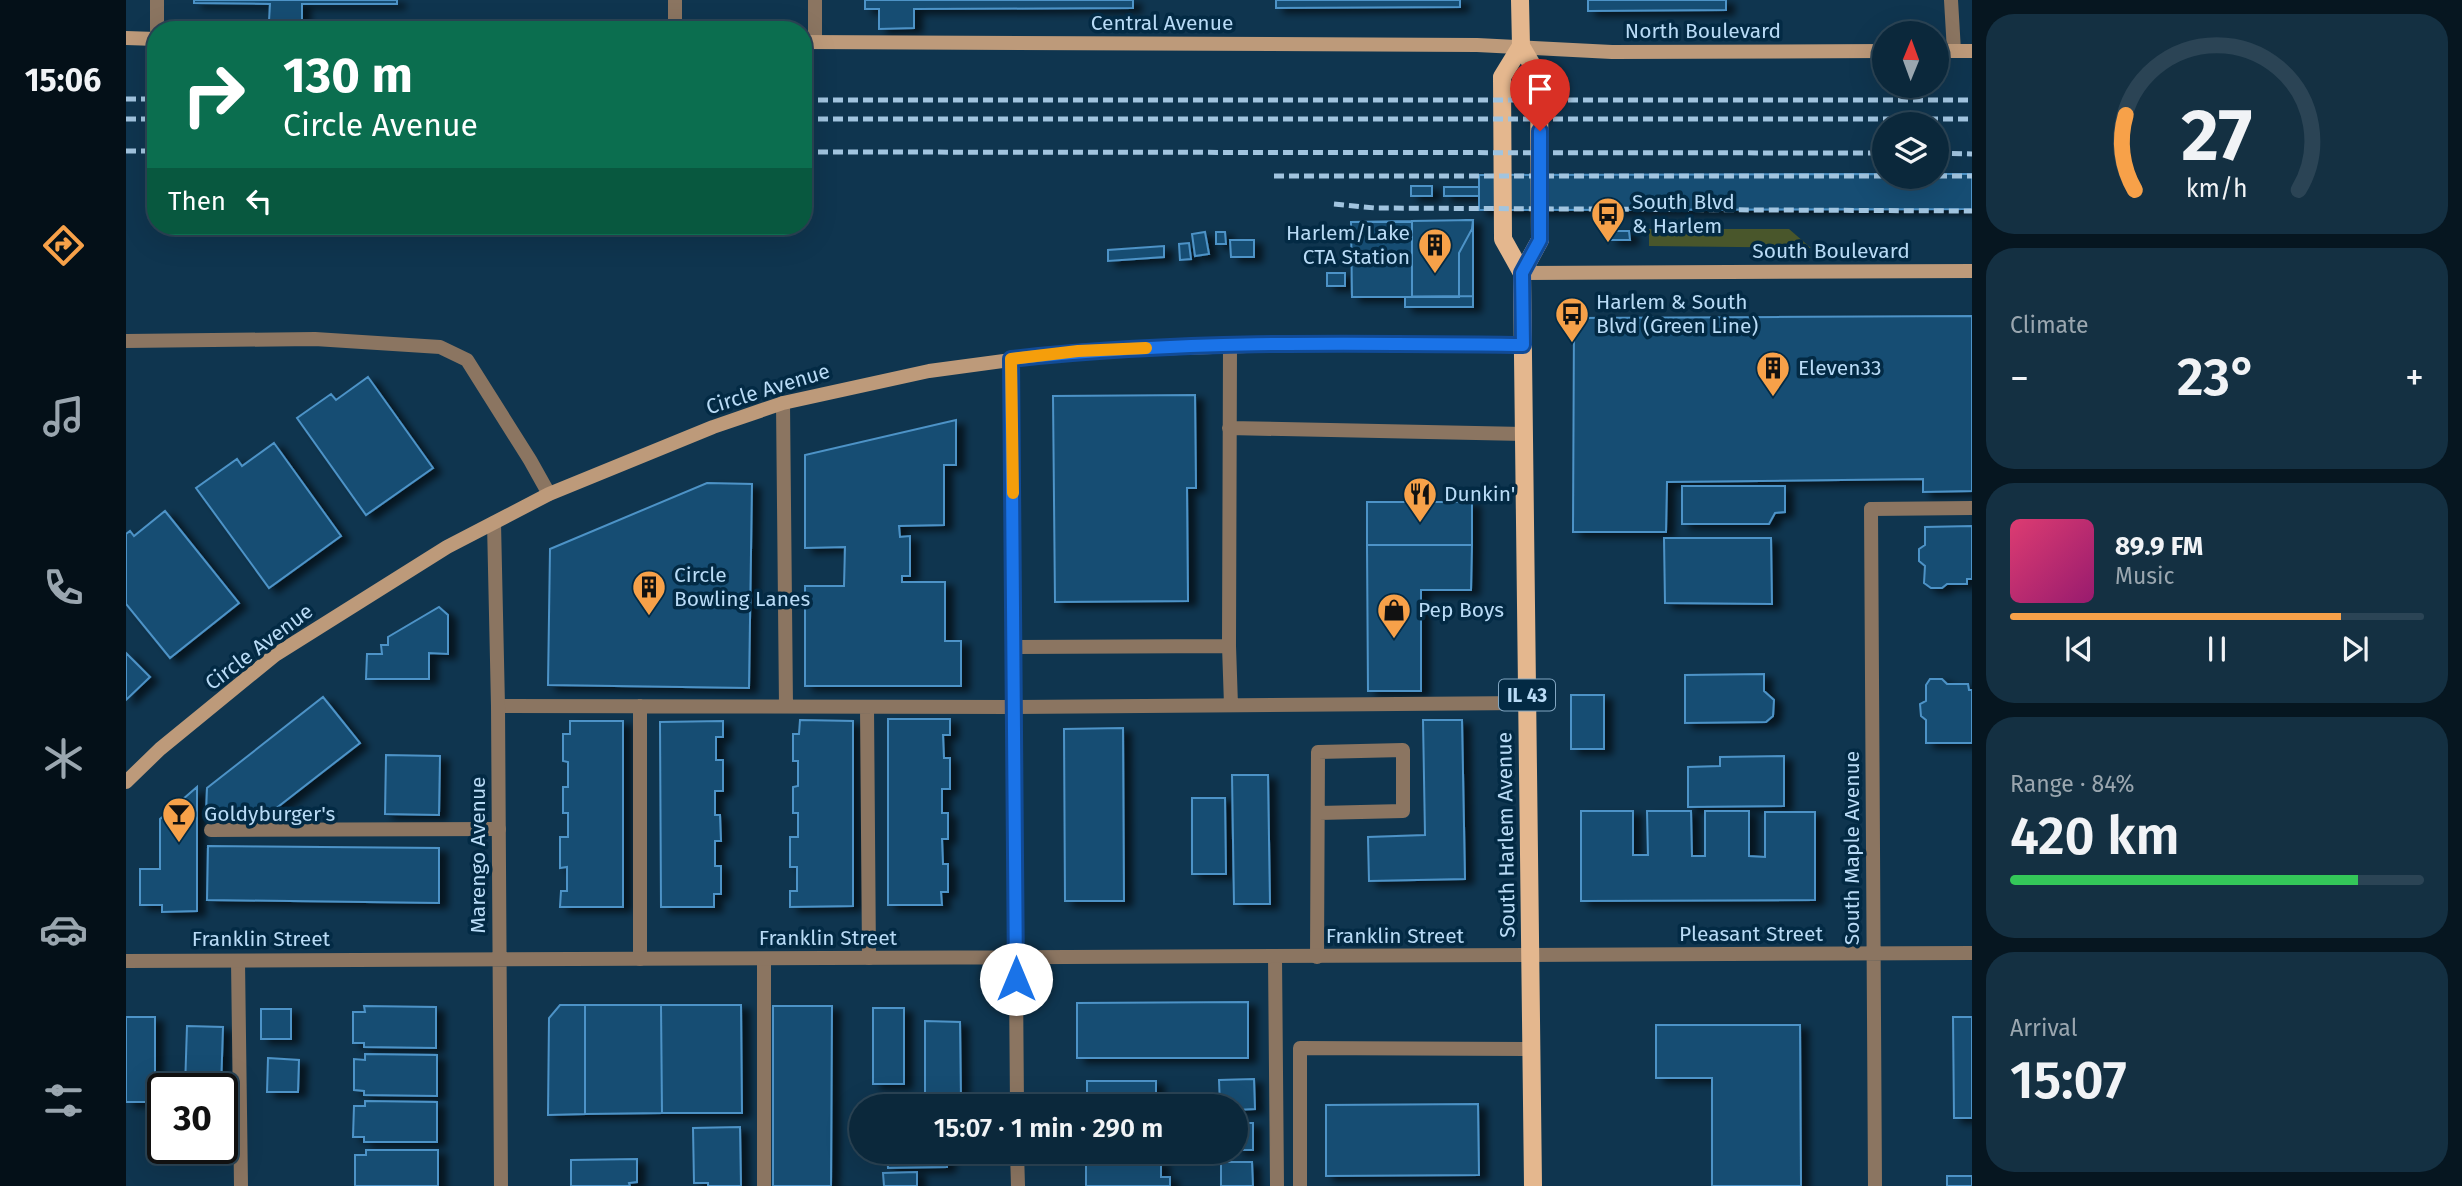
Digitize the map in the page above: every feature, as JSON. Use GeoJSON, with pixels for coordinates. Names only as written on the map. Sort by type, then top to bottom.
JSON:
{"type":"FeatureCollection","features":[{"type":"Feature","properties":{"kind":"main road","name":"IL 43"},"geometry":{"type":"LineString","coordinates":[[1520,0],[1521,46]]}},
{"type":"Feature","properties":{"kind":"main road","name":"South Harlem Avenue"},"geometry":{"type":"LineString","coordinates":[[1522,273],[1540,240],[1539,77],[1521,46],[1502,77],[1503,239],[1522,273],[1533,1186]]}},
{"type":"Feature","properties":{"kind":"street"},"geometry":{"type":"LineString","coordinates":[[157,0],[157,21]]}},
{"type":"Feature","properties":{"kind":"street"},"geometry":{"type":"LineString","coordinates":[[675,0],[675,21]]}},
{"type":"Feature","properties":{"kind":"street"},"geometry":{"type":"LineString","coordinates":[[812,21],[815,0]]}},
{"type":"Feature","properties":{"kind":"street"},"geometry":{"type":"LineString","coordinates":[[1951,0],[1954,51]]}},
{"type":"Feature","properties":{"kind":"street"},"geometry":{"type":"LineString","coordinates":[[126,38],[147,38]]}},
{"type":"Feature","properties":{"kind":"street","name":"Central Avenue"},"geometry":{"type":"LineString","coordinates":[[812,42],[1521,46]]}},
{"type":"Feature","properties":{"kind":"street","name":"North Boulevard"},"geometry":{"type":"LineString","coordinates":[[1521,46],[1612,52],[1872,51]]}},
{"type":"Feature","properties":{"kind":"street"},"geometry":{"type":"LineString","coordinates":[[1950,51],[1972,51]]}},
{"type":"Feature","properties":{"kind":"street","name":"South Boulevard"},"geometry":{"type":"LineString","coordinates":[[1522,273],[1972,271]]}},
{"type":"Feature","properties":{"kind":"street"},"geometry":{"type":"LineString","coordinates":[[126,341],[315,339],[440,347],[467,360],[549,494]]}},
{"type":"Feature","properties":{"kind":"street","name":"Circle Avenue"},"geometry":{"type":"LineString","coordinates":[[126,782],[160,749],[275,655],[414,567],[549,494],[713,427],[783,403],[929,370],[1078,351],[1319,344],[1523,345]]}},
{"type":"Feature","properties":{"kind":"street"},"geometry":{"type":"LineString","coordinates":[[1230,346],[1231,705]]}},
{"type":"Feature","properties":{"kind":"street"},"geometry":{"type":"LineString","coordinates":[[1011,359],[1017,1094]]}},
{"type":"Feature","properties":{"kind":"street"},"geometry":{"type":"LineString","coordinates":[[783,403],[786,706]]}},
{"type":"Feature","properties":{"kind":"street"},"geometry":{"type":"LineString","coordinates":[[1229,428],[1524,433]]}},
{"type":"Feature","properties":{"kind":"street","name":"South Maple Avenue"},"geometry":{"type":"LineString","coordinates":[[1875,1186],[1871,509],[1972,508]]}},
{"type":"Feature","properties":{"kind":"street","name":"Marengo Avenue"},"geometry":{"type":"LineString","coordinates":[[494,523],[502,1186]]}},
{"type":"Feature","properties":{"kind":"street"},"geometry":{"type":"LineString","coordinates":[[1014,647],[1229,646]]}},
{"type":"Feature","properties":{"kind":"street"},"geometry":{"type":"LineString","coordinates":[[498,706],[1014,707],[1527,702]]}},
{"type":"Feature","properties":{"kind":"street"},"geometry":{"type":"LineString","coordinates":[[640,706],[640,959]]}},
{"type":"Feature","properties":{"kind":"street"},"geometry":{"type":"LineString","coordinates":[[867,707],[869,958]]}},
{"type":"Feature","properties":{"kind":"street"},"geometry":{"type":"LineString","coordinates":[[1317,957],[1318,751],[1403,750],[1403,811],[1319,813]]}},
{"type":"Feature","properties":{"kind":"street"},"geometry":{"type":"LineString","coordinates":[[211,830],[499,829]]}},
{"type":"Feature","properties":{"kind":"street","name":"Pleasant Street"},"geometry":{"type":"LineString","coordinates":[[1530,956],[1972,953]]}},
{"type":"Feature","properties":{"kind":"street","name":"Franklin Street"},"geometry":{"type":"LineString","coordinates":[[126,961],[1530,956]]}},
{"type":"Feature","properties":{"kind":"street"},"geometry":{"type":"LineString","coordinates":[[1275,957],[1277,1186]]}},
{"type":"Feature","properties":{"kind":"street"},"geometry":{"type":"LineString","coordinates":[[764,959],[764,1186]]}},
{"type":"Feature","properties":{"kind":"street"},"geometry":{"type":"LineString","coordinates":[[238,961],[241,1186]]}},
{"type":"Feature","properties":{"kind":"street"},"geometry":{"type":"LineString","coordinates":[[1300,1186],[1300,1048],[1531,1049]]}},
{"type":"Feature","properties":{"kind":"street"},"geometry":{"type":"LineString","coordinates":[[1017,1164],[1017,1186]]}},
{"type":"Feature","properties":{"kind":"green space"},"geometry":{"type":"Polygon","coordinates":[[[1649,229],[1789,229],[1811,248],[1649,246],[1649,229]]]}},
{"type":"Feature","properties":{"kind":"building"},"geometry":{"type":"Polygon","coordinates":[[[194,0],[397,0],[397,4],[302,4],[302,21],[269,21],[270,4],[194,3],[194,0]]]}},
{"type":"Feature","properties":{"kind":"building"},"geometry":{"type":"Polygon","coordinates":[[[865,0],[1133,0],[1133,8],[914,9],[914,28],[879,29],[879,9],[865,9],[865,0]]]}},
{"type":"Feature","properties":{"kind":"building"},"geometry":{"type":"Polygon","coordinates":[[[1276,0],[1460,0],[1460,7],[1276,8],[1276,0]]]}},
{"type":"Feature","properties":{"kind":"building"},"geometry":{"type":"Polygon","coordinates":[[[1588,0],[1726,0],[1726,10],[1588,11],[1588,0]]]}},
{"type":"Feature","properties":{"kind":"building"},"geometry":{"type":"Polygon","coordinates":[[[1872,174],[1872,189],[1949,189],[1949,174],[1972,174],[1972,209],[1479,210],[1479,175],[1872,174]]]}},
{"type":"Feature","properties":{"kind":"building"},"geometry":{"type":"Polygon","coordinates":[[[1411,186],[1432,186],[1432,196],[1411,196],[1411,186]]]}},
{"type":"Feature","properties":{"kind":"building"},"geometry":{"type":"Polygon","coordinates":[[[1444,187],[1479,187],[1479,196],[1444,196],[1444,187]]]}},
{"type":"Feature","properties":{"kind":"building","name":"Harlem/Lake CTA Station"},"geometry":{"type":"Polygon","coordinates":[[[1473,220],[1472,229],[1459,253],[1459,297],[1412,297],[1412,221],[1473,220]]]}},
{"type":"Feature","properties":{"kind":"building"},"geometry":{"type":"Polygon","coordinates":[[[1473,220],[1473,296],[1352,297],[1351,222],[1473,220]]]}},
{"type":"Feature","properties":{"kind":"building"},"geometry":{"type":"Polygon","coordinates":[[[1610,231],[1629,231],[1630,240],[1610,240],[1610,231]]]}},
{"type":"Feature","properties":{"kind":"building"},"geometry":{"type":"Polygon","coordinates":[[[1205,232],[1209,254],[1195,256],[1192,234],[1205,232]]]}},
{"type":"Feature","properties":{"kind":"building"},"geometry":{"type":"Polygon","coordinates":[[[1216,232],[1225,232],[1226,244],[1216,244],[1216,232]]]}},
{"type":"Feature","properties":{"kind":"building"},"geometry":{"type":"Polygon","coordinates":[[[1230,240],[1254,240],[1254,257],[1231,257],[1230,240]]]}},
{"type":"Feature","properties":{"kind":"building"},"geometry":{"type":"Polygon","coordinates":[[[1189,243],[1191,259],[1180,260],[1179,244],[1189,243]]]}},
{"type":"Feature","properties":{"kind":"building"},"geometry":{"type":"Polygon","coordinates":[[[1164,246],[1164,257],[1108,261],[1108,250],[1164,246]]]}},
{"type":"Feature","properties":{"kind":"building"},"geometry":{"type":"Polygon","coordinates":[[[1327,273],[1345,273],[1345,286],[1327,286],[1327,273]]]}},
{"type":"Feature","properties":{"kind":"building"},"geometry":{"type":"Polygon","coordinates":[[[1473,296],[1473,307],[1405,307],[1405,297],[1473,296]]]}},
{"type":"Feature","properties":{"kind":"building","name":"Eleven33"},"geometry":{"type":"Polygon","coordinates":[[[1972,316],[1972,491],[1923,492],[1923,479],[1667,482],[1666,532],[1573,532],[1574,318],[1972,316]]]}},
{"type":"Feature","properties":{"kind":"building"},"geometry":{"type":"Polygon","coordinates":[[[368,377],[433,468],[366,515],[297,418],[331,394],[336,400],[368,377]]]}},
{"type":"Feature","properties":{"kind":"building"},"geometry":{"type":"Polygon","coordinates":[[[1195,395],[1196,488],[1187,488],[1188,601],[1055,602],[1053,396],[1195,395]]]}},
{"type":"Feature","properties":{"kind":"building"},"geometry":{"type":"Polygon","coordinates":[[[956,420],[956,465],[944,465],[944,525],[899,526],[900,537],[910,536],[910,576],[902,576],[902,582],[945,582],[945,641],[961,641],[961,686],[805,686],[805,586],[844,586],[845,547],[805,548],[805,455],[956,420]]]}},
{"type":"Feature","properties":{"kind":"building"},"geometry":{"type":"Polygon","coordinates":[[[274,443],[341,536],[269,588],[196,488],[237,459],[242,466],[274,443]]]}},
{"type":"Feature","properties":{"kind":"building","name":"Circle Bowling Lanes"},"geometry":{"type":"Polygon","coordinates":[[[707,483],[752,484],[749,688],[548,685],[550,549],[707,483]]]}},
{"type":"Feature","properties":{"kind":"building"},"geometry":{"type":"Polygon","coordinates":[[[1682,486],[1785,486],[1785,512],[1775,513],[1769,524],[1682,524],[1682,486]]]}},
{"type":"Feature","properties":{"kind":"building","name":"Dunkin'"},"geometry":{"type":"Polygon","coordinates":[[[1367,502],[1472,502],[1472,545],[1367,545],[1367,502]]]}},
{"type":"Feature","properties":{"kind":"building"},"geometry":{"type":"Polygon","coordinates":[[[165,511],[239,603],[170,658],[126,604],[126,534],[130,531],[134,536],[165,511]]]}},
{"type":"Feature","properties":{"kind":"building"},"geometry":{"type":"Polygon","coordinates":[[[1972,526],[1972,579],[1967,579],[1967,584],[1947,584],[1942,588],[1931,588],[1924,583],[1925,566],[1919,561],[1919,549],[1925,545],[1925,527],[1972,526]]]}},
{"type":"Feature","properties":{"kind":"building"},"geometry":{"type":"Polygon","coordinates":[[[1664,538],[1771,538],[1772,604],[1665,603],[1664,538]]]}},
{"type":"Feature","properties":{"kind":"building","name":"Pep Boys"},"geometry":{"type":"Polygon","coordinates":[[[1367,545],[1472,545],[1471,590],[1421,590],[1421,691],[1368,691],[1367,545]]]}},
{"type":"Feature","properties":{"kind":"building"},"geometry":{"type":"Polygon","coordinates":[[[439,607],[448,615],[448,654],[429,653],[429,679],[366,679],[367,654],[382,654],[381,645],[388,645],[388,637],[439,607]]]}},
{"type":"Feature","properties":{"kind":"building"},"geometry":{"type":"Polygon","coordinates":[[[126,653],[150,677],[126,700],[126,653]]]}},
{"type":"Feature","properties":{"kind":"building"},"geometry":{"type":"Polygon","coordinates":[[[1764,674],[1764,691],[1774,700],[1773,716],[1766,722],[1685,723],[1685,675],[1764,674]]]}},
{"type":"Feature","properties":{"kind":"building"},"geometry":{"type":"Polygon","coordinates":[[[1930,679],[1942,679],[1947,684],[1968,684],[1969,690],[1972,690],[1972,743],[1926,743],[1926,720],[1921,716],[1920,704],[1926,701],[1926,685],[1930,679]]]}},
{"type":"Feature","properties":{"kind":"building"},"geometry":{"type":"Polygon","coordinates":[[[1571,695],[1604,695],[1604,749],[1571,749],[1571,695]]]}},
{"type":"Feature","properties":{"kind":"building"},"geometry":{"type":"Polygon","coordinates":[[[323,697],[360,743],[270,813],[206,813],[207,788],[323,697]]]}},
{"type":"Feature","properties":{"kind":"building"},"geometry":{"type":"Polygon","coordinates":[[[888,719],[950,719],[950,735],[943,735],[944,758],[950,758],[950,789],[942,789],[942,813],[948,813],[948,839],[942,839],[943,864],[948,864],[948,892],[941,892],[942,905],[888,905],[888,719]]]}},
{"type":"Feature","properties":{"kind":"building"},"geometry":{"type":"Polygon","coordinates":[[[800,720],[853,721],[853,906],[790,907],[790,891],[797,891],[797,867],[790,867],[790,837],[798,837],[798,813],[793,813],[793,787],[798,786],[798,761],[793,761],[793,734],[799,734],[800,720]]]}},
{"type":"Feature","properties":{"kind":"building"},"geometry":{"type":"Polygon","coordinates":[[[1423,720],[1462,720],[1465,879],[1369,881],[1368,837],[1425,835],[1423,720]]]}},
{"type":"Feature","properties":{"kind":"building"},"geometry":{"type":"Polygon","coordinates":[[[570,721],[623,721],[623,907],[560,907],[561,891],[567,891],[567,867],[560,868],[560,837],[568,837],[568,813],[563,813],[563,787],[568,787],[568,762],[563,761],[563,734],[570,734],[570,721]]]}},
{"type":"Feature","properties":{"kind":"building"},"geometry":{"type":"Polygon","coordinates":[[[723,721],[723,737],[716,737],[716,760],[723,760],[723,791],[715,791],[715,815],[720,815],[721,841],[715,841],[715,866],[721,866],[721,894],[714,894],[714,907],[661,907],[660,722],[723,721]]]}},
{"type":"Feature","properties":{"kind":"building"},"geometry":{"type":"Polygon","coordinates":[[[1123,728],[1124,901],[1065,901],[1064,729],[1123,728]]]}},
{"type":"Feature","properties":{"kind":"building"},"geometry":{"type":"Polygon","coordinates":[[[386,755],[440,756],[439,815],[385,814],[386,755]]]}},
{"type":"Feature","properties":{"kind":"building"},"geometry":{"type":"Polygon","coordinates":[[[1784,756],[1784,806],[1688,807],[1688,767],[1720,766],[1720,757],[1784,756]]]}},
{"type":"Feature","properties":{"kind":"building"},"geometry":{"type":"Polygon","coordinates":[[[1232,775],[1268,775],[1270,904],[1234,904],[1232,775]]]}},
{"type":"Feature","properties":{"kind":"building","name":"Goldyburger's"},"geometry":{"type":"Polygon","coordinates":[[[197,787],[197,911],[162,912],[162,905],[140,905],[140,869],[160,869],[160,819],[197,787]]]}},
{"type":"Feature","properties":{"kind":"building"},"geometry":{"type":"Polygon","coordinates":[[[1192,798],[1225,798],[1226,874],[1192,874],[1192,798]]]}},
{"type":"Feature","properties":{"kind":"building"},"geometry":{"type":"Polygon","coordinates":[[[1581,811],[1633,811],[1633,855],[1648,855],[1647,811],[1691,811],[1692,856],[1705,856],[1705,811],[1749,811],[1749,856],[1765,857],[1765,812],[1815,812],[1815,900],[1581,901],[1581,811]]]}},
{"type":"Feature","properties":{"kind":"building"},"geometry":{"type":"Polygon","coordinates":[[[208,846],[439,848],[439,903],[207,900],[208,846]]]}},
{"type":"Feature","properties":{"kind":"building"},"geometry":{"type":"Polygon","coordinates":[[[1248,1002],[1248,1058],[1077,1058],[1077,1003],[1248,1002]]]}},
{"type":"Feature","properties":{"kind":"building"},"geometry":{"type":"Polygon","coordinates":[[[560,1005],[585,1005],[585,1114],[548,1115],[549,1018],[560,1005]]]}},
{"type":"Feature","properties":{"kind":"building"},"geometry":{"type":"Polygon","coordinates":[[[585,1005],[661,1005],[662,1113],[585,1114],[585,1005]]]}},
{"type":"Feature","properties":{"kind":"building"},"geometry":{"type":"Polygon","coordinates":[[[661,1005],[741,1005],[742,1113],[662,1113],[661,1005]]]}},
{"type":"Feature","properties":{"kind":"building"},"geometry":{"type":"Polygon","coordinates":[[[364,1006],[436,1007],[436,1048],[364,1047],[364,1043],[353,1043],[353,1012],[365,1012],[364,1006]]]}},
{"type":"Feature","properties":{"kind":"building"},"geometry":{"type":"Polygon","coordinates":[[[773,1006],[832,1006],[831,1186],[773,1186],[773,1006]]]}},
{"type":"Feature","properties":{"kind":"building"},"geometry":{"type":"Polygon","coordinates":[[[873,1008],[904,1008],[904,1084],[873,1084],[873,1008]]]}},
{"type":"Feature","properties":{"kind":"building"},"geometry":{"type":"Polygon","coordinates":[[[261,1009],[291,1009],[291,1039],[261,1039],[261,1009]]]}},
{"type":"Feature","properties":{"kind":"building"},"geometry":{"type":"Polygon","coordinates":[[[126,1017],[155,1017],[155,1073],[147,1073],[147,1102],[126,1102],[126,1017]]]}},
{"type":"Feature","properties":{"kind":"building"},"geometry":{"type":"Polygon","coordinates":[[[1953,1017],[1972,1017],[1972,1118],[1954,1118],[1953,1017]]]}},
{"type":"Feature","properties":{"kind":"building"},"geometry":{"type":"Polygon","coordinates":[[[925,1021],[960,1022],[961,1094],[925,1094],[925,1021]]]}},
{"type":"Feature","properties":{"kind":"building"},"geometry":{"type":"Polygon","coordinates":[[[1656,1025],[1800,1025],[1801,1186],[1712,1186],[1712,1078],[1656,1078],[1656,1025]]]}},
{"type":"Feature","properties":{"kind":"building"},"geometry":{"type":"Polygon","coordinates":[[[187,1026],[223,1027],[221,1073],[185,1073],[187,1026]]]}},
{"type":"Feature","properties":{"kind":"building"},"geometry":{"type":"Polygon","coordinates":[[[365,1054],[437,1055],[437,1096],[364,1095],[364,1091],[354,1090],[354,1059],[365,1060],[365,1054]]]}},
{"type":"Feature","properties":{"kind":"building"},"geometry":{"type":"Polygon","coordinates":[[[268,1058],[299,1060],[298,1092],[267,1092],[268,1058]]]}},
{"type":"Feature","properties":{"kind":"building"},"geometry":{"type":"Polygon","coordinates":[[[1254,1079],[1255,1109],[1248,1109],[1248,1094],[1220,1094],[1219,1080],[1254,1079]]]}},
{"type":"Feature","properties":{"kind":"building"},"geometry":{"type":"Polygon","coordinates":[[[1087,1081],[1156,1081],[1156,1094],[1087,1094],[1087,1081]]]}},
{"type":"Feature","properties":{"kind":"building"},"geometry":{"type":"Polygon","coordinates":[[[365,1101],[437,1102],[437,1142],[364,1142],[364,1137],[353,1137],[354,1106],[365,1106],[365,1101]]]}},
{"type":"Feature","properties":{"kind":"building"},"geometry":{"type":"Polygon","coordinates":[[[1478,1104],[1479,1175],[1326,1176],[1326,1105],[1478,1104]]]}},
{"type":"Feature","properties":{"kind":"building"},"geometry":{"type":"Polygon","coordinates":[[[1248,1123],[1253,1123],[1253,1150],[1248,1150],[1248,1123]]]}},
{"type":"Feature","properties":{"kind":"building"},"geometry":{"type":"Polygon","coordinates":[[[740,1127],[741,1186],[708,1186],[708,1183],[694,1183],[693,1128],[740,1127]]]}},
{"type":"Feature","properties":{"kind":"building"},"geometry":{"type":"Polygon","coordinates":[[[366,1150],[438,1150],[438,1186],[355,1186],[355,1155],[366,1155],[366,1150]]]}},
{"type":"Feature","properties":{"kind":"building"},"geometry":{"type":"Polygon","coordinates":[[[637,1159],[637,1182],[629,1183],[630,1186],[571,1186],[571,1160],[637,1159]]]}},
{"type":"Feature","properties":{"kind":"building"},"geometry":{"type":"Polygon","coordinates":[[[1252,1162],[1253,1186],[1221,1186],[1221,1164],[1252,1162]]]}},
{"type":"Feature","properties":{"kind":"building"},"geometry":{"type":"Polygon","coordinates":[[[888,1164],[947,1164],[947,1167],[888,1168],[888,1164]]]}},
{"type":"Feature","properties":{"kind":"building"},"geometry":{"type":"Polygon","coordinates":[[[1086,1164],[1161,1164],[1161,1177],[1170,1177],[1170,1186],[1086,1186],[1086,1164]]]}},
{"type":"Feature","properties":{"kind":"building"},"geometry":{"type":"Polygon","coordinates":[[[917,1172],[917,1186],[884,1186],[883,1173],[917,1172]]]}},
{"type":"Feature","properties":{"kind":"building"},"geometry":{"type":"Polygon","coordinates":[[[1947,1176],[1972,1176],[1972,1186],[1947,1186],[1947,1176]]]}},
{"type":"Feature","properties":{"kind":"railway"},"geometry":{"type":"LineString","coordinates":[[126,99],[147,99]]}},
{"type":"Feature","properties":{"kind":"railway"},"geometry":{"type":"LineString","coordinates":[[812,100],[1972,100]]}},
{"type":"Feature","properties":{"kind":"railway"},"geometry":{"type":"LineString","coordinates":[[126,119],[147,119]]}},
{"type":"Feature","properties":{"kind":"railway"},"geometry":{"type":"LineString","coordinates":[[812,119],[1972,119]]}},
{"type":"Feature","properties":{"kind":"railway"},"geometry":{"type":"LineString","coordinates":[[126,151],[147,151]]}},
{"type":"Feature","properties":{"kind":"railway"},"geometry":{"type":"LineString","coordinates":[[812,152],[1872,153]]}},
{"type":"Feature","properties":{"kind":"railway"},"geometry":{"type":"LineString","coordinates":[[1949,153],[1972,154]]}},
{"type":"Feature","properties":{"kind":"railway"},"geometry":{"type":"LineString","coordinates":[[1274,176],[1872,176]]}},
{"type":"Feature","properties":{"kind":"railway"},"geometry":{"type":"LineString","coordinates":[[1949,176],[1972,176]]}},
{"type":"Feature","properties":{"kind":"railway"},"geometry":{"type":"LineString","coordinates":[[1334,204],[1375,208],[1972,211]]}},
{"type":"Feature","properties":{"kind":"slow traffic"},"geometry":{"type":"LineString","coordinates":[[1013,493],[1011,359],[1078,351],[1146,348]]}},
{"type":"Feature","properties":{"kind":"place","name":"South Blvd & Harlem"},"geometry":{"type":"Point","coordinates":[1608,244]}},
{"type":"Feature","properties":{"kind":"place","name":"Harlem/Lake CTA Station"},"geometry":{"type":"Point","coordinates":[1435,275]}},
{"type":"Feature","properties":{"kind":"place","name":"Harlem & South Blvd (Green Line)"},"geometry":{"type":"Point","coordinates":[1572,344]}},
{"type":"Feature","properties":{"kind":"place","name":"Eleven33"},"geometry":{"type":"Point","coordinates":[1773,398]}},
{"type":"Feature","properties":{"kind":"place","name":"Dunkin'"},"geometry":{"type":"Point","coordinates":[1420,524]}},
{"type":"Feature","properties":{"kind":"place","name":"Circle Bowling Lanes"},"geometry":{"type":"Point","coordinates":[649,617]}},
{"type":"Feature","properties":{"kind":"place","name":"Pep Boys"},"geometry":{"type":"Point","coordinates":[1394,640]}},
{"type":"Feature","properties":{"kind":"place","name":"Goldyburger's"},"geometry":{"type":"Point","coordinates":[179,844]}},
{"type":"Feature","properties":{"kind":"route"},"geometry":{"type":"LineString","coordinates":[[1016,979],[1011,359],[1078,351],[1148,348],[1319,344],[1523,345],[1522,273],[1540,240],[1540,131]]}}]}
